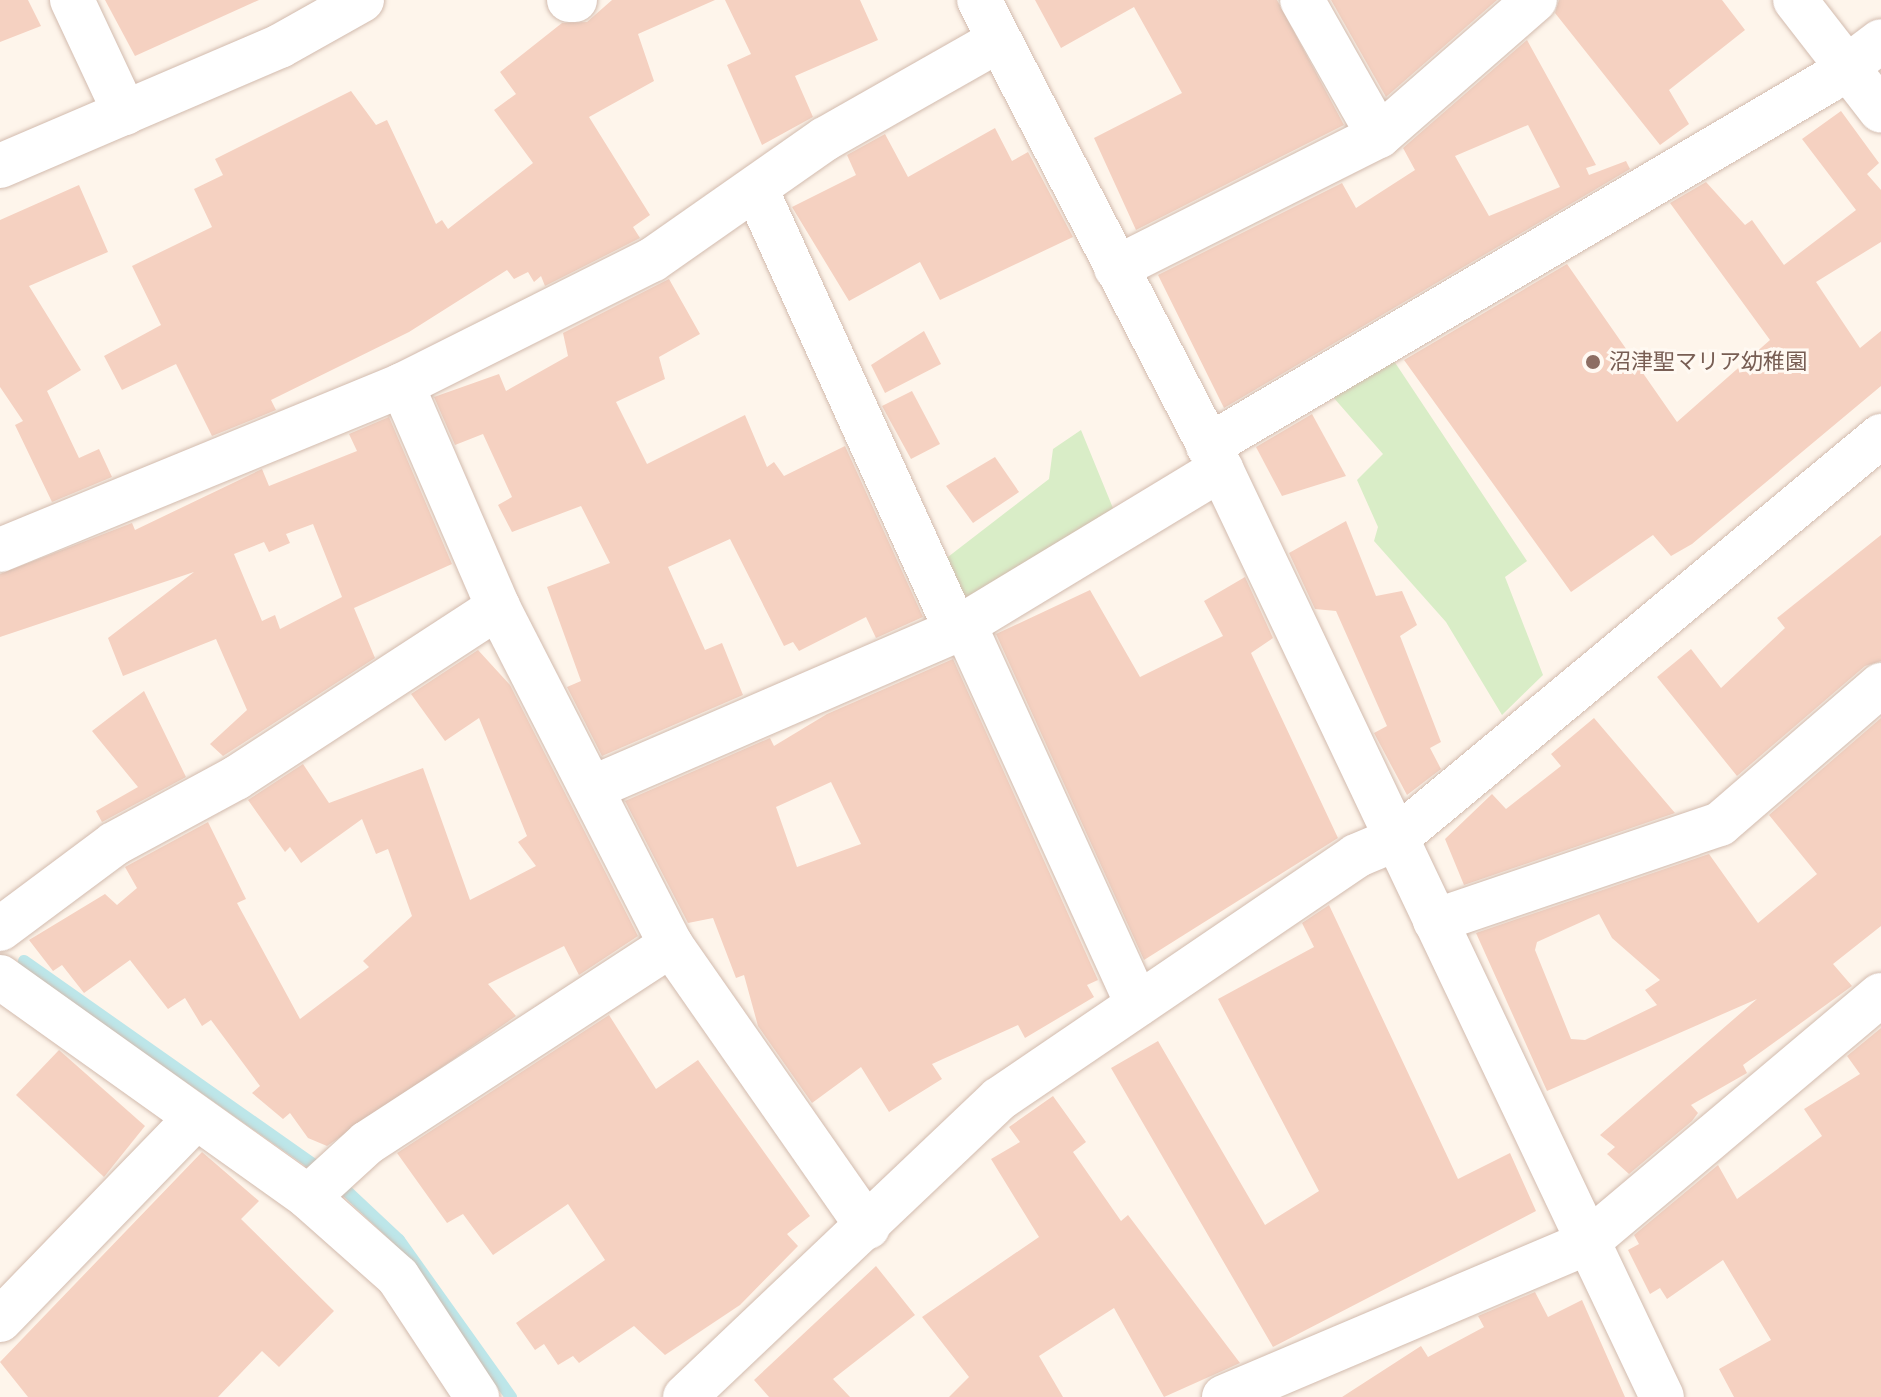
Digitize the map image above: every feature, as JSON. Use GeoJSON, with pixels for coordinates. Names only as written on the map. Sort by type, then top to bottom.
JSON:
{"type":"FeatureCollection","features":[{"type":"Feature","properties":{"kind":"street"},"geometry":{"type":"LineString","coordinates":[[72,0],[125,113]]}},
{"type":"Feature","properties":{"kind":"street"},"geometry":{"type":"LineString","coordinates":[[0,166],[280,46],[362,0]]}},
{"type":"Feature","properties":{"kind":"street"},"geometry":{"type":"LineString","coordinates":[[569,0],[575,0]]}},
{"type":"Feature","properties":{"kind":"street"},"geometry":{"type":"LineString","coordinates":[[979,0],[1215,458],[1394,840],[1662,1397]]}},
{"type":"Feature","properties":{"kind":"street"},"geometry":{"type":"LineString","coordinates":[[1302,0],[1379,136]]}},
{"type":"Feature","properties":{"kind":"street"},"geometry":{"type":"LineString","coordinates":[[1116,268],[1379,136],[1535,0]]}},
{"type":"Feature","properties":{"kind":"street"},"geometry":{"type":"LineString","coordinates":[[1795,0],[1881,111]]}},
{"type":"Feature","properties":{"kind":"street"},"geometry":{"type":"LineString","coordinates":[[0,550],[402,385],[652,260],[825,139],[999,40]]}},
{"type":"Feature","properties":{"kind":"street"},"geometry":{"type":"LineString","coordinates":[[592,788],[960,627],[1215,458],[1848,69],[1881,41]]}},
{"type":"Feature","properties":{"kind":"street"},"geometry":{"type":"LineString","coordinates":[[756,189],[1137,1004]]}},
{"type":"Feature","properties":{"kind":"street"},"geometry":{"type":"LineString","coordinates":[[402,385],[498,607],[671,945],[868,1227]]}},
{"type":"Feature","properties":{"kind":"street"},"geometry":{"type":"LineString","coordinates":[[685,1397],[868,1227],[999,1099],[1356,856],[1394,840],[1881,436]]}},
{"type":"Feature","properties":{"kind":"street"},"geometry":{"type":"LineString","coordinates":[[0,929],[114,844],[236,778],[498,607]]}},
{"type":"Feature","properties":{"kind":"street"},"geometry":{"type":"LineString","coordinates":[[1435,921],[1720,824],[1881,685]]}},
{"type":"Feature","properties":{"kind":"street"},"geometry":{"type":"LineString","coordinates":[[308,1197],[367,1143],[671,945]]}},
{"type":"Feature","properties":{"kind":"street"},"geometry":{"type":"LineString","coordinates":[[0,977],[308,1197],[398,1277],[477,1397]]}},
{"type":"Feature","properties":{"kind":"street"},"geometry":{"type":"LineString","coordinates":[[1224,1397],[1586,1243],[1881,995]]}},
{"type":"Feature","properties":{"kind":"street"},"geometry":{"type":"LineString","coordinates":[[0,1320],[196,1118]]}},
{"type":"Feature","properties":{"kind":"green space"},"geometry":{"type":"Polygon","coordinates":[[[1388,352],[1527,561],[1505,577],[1543,675],[1502,715],[1446,622],[1374,541],[1378,527],[1357,480],[1383,454],[1326,389],[1388,352]]]}},
{"type":"Feature","properties":{"kind":"green space"},"geometry":{"type":"Polygon","coordinates":[[[1081,430],[1115,513],[969,611],[944,560],[1049,479],[1053,449],[1081,430]]]}},
{"type":"Feature","properties":{"kind":"building"},"geometry":{"type":"Polygon","coordinates":[[[0,0],[28,0],[41,26],[0,42],[0,0]]]}},
{"type":"Feature","properties":{"kind":"building"},"geometry":{"type":"Polygon","coordinates":[[[105,0],[259,0],[135,56],[105,0]]]}},
{"type":"Feature","properties":{"kind":"building"},"geometry":{"type":"Polygon","coordinates":[[[612,0],[715,0],[638,34],[654,81],[589,117],[650,215],[633,227],[640,238],[545,286],[541,276],[534,282],[528,272],[514,279],[507,270],[409,332],[271,400],[276,410],[212,436],[176,364],[122,390],[104,356],[161,325],[132,266],[212,227],[194,189],[223,175],[215,159],[351,91],[376,125],[387,120],[436,224],[442,220],[448,229],[533,163],[494,110],[516,94],[500,72],[562,23],[587,22],[612,0]]]}},
{"type":"Feature","properties":{"kind":"building"},"geometry":{"type":"Polygon","coordinates":[[[725,0],[860,0],[878,40],[795,76],[813,117],[762,145],[727,65],[751,54],[725,0]]]}},
{"type":"Feature","properties":{"kind":"building"},"geometry":{"type":"Polygon","coordinates":[[[1035,0],[1277,0],[1344,125],[1136,230],[1094,138],[1182,93],[1134,7],[1061,48],[1035,0]]]}},
{"type":"Feature","properties":{"kind":"building"},"geometry":{"type":"Polygon","coordinates":[[[1331,0],[1497,0],[1386,97],[1331,0]]]}},
{"type":"Feature","properties":{"kind":"building"},"geometry":{"type":"Polygon","coordinates":[[[1559,0],[1722,0],[1745,30],[1669,90],[1689,124],[1660,145],[1555,13],[1559,0]]]}},
{"type":"Feature","properties":{"kind":"building"},"geometry":{"type":"Polygon","coordinates":[[[1527,40],[1596,165],[1586,168],[1589,175],[1626,161],[1630,169],[1224,408],[1158,275],[1342,183],[1356,208],[1415,170],[1403,148],[1527,40]],[[1528,125],[1455,156],[1489,216],[1560,187],[1528,125]]]}},
{"type":"Feature","properties":{"kind":"building"},"geometry":{"type":"Polygon","coordinates":[[[1841,111],[1879,163],[1867,174],[1881,190],[1881,242],[1816,282],[1860,348],[1881,331],[1881,386],[1692,544],[1671,556],[1653,535],[1571,592],[1404,360],[1567,264],[1677,422],[1770,340],[1670,203],[1706,182],[1745,225],[1752,220],[1784,265],[1856,210],[1802,139],[1841,111]]]}},
{"type":"Feature","properties":{"kind":"building"},"geometry":{"type":"Polygon","coordinates":[[[995,128],[1012,161],[1028,152],[1073,237],[940,300],[920,262],[849,301],[792,207],[856,175],[847,155],[885,134],[908,177],[995,128]]]}},
{"type":"Feature","properties":{"kind":"building"},"geometry":{"type":"Polygon","coordinates":[[[79,185],[108,252],[29,286],[81,370],[47,391],[79,458],[99,449],[112,477],[52,502],[15,425],[23,421],[0,387],[0,220],[79,185]]]}},
{"type":"Feature","properties":{"kind":"building"},"geometry":{"type":"Polygon","coordinates":[[[669,279],[700,334],[659,357],[665,379],[616,402],[647,464],[745,415],[767,467],[774,462],[784,476],[845,446],[923,617],[876,638],[866,617],[799,651],[793,642],[784,646],[730,539],[668,567],[705,650],[722,643],[743,695],[602,756],[567,687],[581,681],[547,587],[610,563],[581,506],[512,532],[498,505],[512,497],[483,434],[455,445],[434,397],[499,374],[506,391],[568,356],[563,333],[669,279]]]}},
{"type":"Feature","properties":{"kind":"building"},"geometry":{"type":"Polygon","coordinates":[[[924,331],[941,364],[885,393],[871,365],[924,331]]]}},
{"type":"Feature","properties":{"kind":"building"},"geometry":{"type":"Polygon","coordinates":[[[912,391],[940,444],[911,459],[882,406],[912,391]]]}},
{"type":"Feature","properties":{"kind":"building"},"geometry":{"type":"Polygon","coordinates":[[[1312,414],[1346,476],[1282,496],[1256,447],[1312,414]]]}},
{"type":"Feature","properties":{"kind":"building"},"geometry":{"type":"Polygon","coordinates":[[[389,417],[452,564],[354,608],[375,658],[223,756],[210,744],[247,710],[216,639],[123,676],[108,638],[194,572],[0,637],[0,574],[132,523],[135,530],[262,469],[269,486],[357,451],[349,434],[389,417]],[[313,524],[286,534],[290,543],[269,552],[264,542],[234,554],[262,621],[275,615],[280,629],[342,597],[313,524]]]}},
{"type":"Feature","properties":{"kind":"building"},"geometry":{"type":"Polygon","coordinates":[[[995,457],[1019,492],[973,523],[946,486],[995,457]]]}},
{"type":"Feature","properties":{"kind":"building"},"geometry":{"type":"Polygon","coordinates":[[[1346,521],[1376,596],[1402,591],[1417,625],[1400,636],[1441,742],[1430,748],[1441,769],[1407,795],[1374,733],[1387,726],[1336,611],[1315,609],[1289,553],[1346,521]]]}},
{"type":"Feature","properties":{"kind":"building"},"geometry":{"type":"Polygon","coordinates":[[[1881,535],[1881,661],[1865,666],[1737,776],[1657,677],[1691,649],[1721,688],[1785,628],[1777,618],[1881,535]]]}},
{"type":"Feature","properties":{"kind":"building"},"geometry":{"type":"Polygon","coordinates":[[[1245,577],[1273,638],[1251,653],[1338,838],[1144,960],[996,634],[1090,590],[1140,677],[1223,636],[1204,601],[1245,577]]]}},
{"type":"Feature","properties":{"kind":"building"},"geometry":{"type":"Polygon","coordinates":[[[478,650],[510,685],[638,936],[579,975],[564,946],[488,984],[516,1016],[327,1146],[308,1138],[290,1113],[283,1119],[252,1093],[260,1086],[211,1020],[202,1026],[185,998],[168,1009],[130,960],[84,993],[62,965],[53,971],[29,940],[105,894],[117,905],[137,888],[125,867],[208,822],[246,899],[237,903],[300,1019],[369,967],[363,961],[412,916],[388,849],[376,854],[362,819],[301,863],[290,847],[285,852],[248,800],[303,764],[329,803],[423,768],[470,900],[536,866],[518,842],[527,836],[479,718],[445,741],[411,694],[478,650]]]}},
{"type":"Feature","properties":{"kind":"building"},"geometry":{"type":"Polygon","coordinates":[[[953,659],[1098,980],[1087,985],[1094,997],[1025,1038],[1018,1025],[932,1064],[942,1079],[889,1112],[861,1067],[812,1103],[758,1026],[744,975],[736,978],[713,918],[688,923],[625,801],[770,738],[774,746],[827,714],[953,659]],[[831,782],[776,807],[797,867],[861,844],[831,782]]]}},
{"type":"Feature","properties":{"kind":"building"},"geometry":{"type":"Polygon","coordinates":[[[144,691],[186,777],[102,822],[96,811],[138,787],[92,731],[144,691]]]}},
{"type":"Feature","properties":{"kind":"building"},"geometry":{"type":"Polygon","coordinates":[[[1594,718],[1675,813],[1464,885],[1445,839],[1492,794],[1506,809],[1561,766],[1551,754],[1594,718]]]}},
{"type":"Feature","properties":{"kind":"building"},"geometry":{"type":"Polygon","coordinates":[[[1881,718],[1881,926],[1833,964],[1852,986],[1743,1065],[1747,1073],[1691,1105],[1698,1113],[1692,1121],[1629,1174],[1607,1154],[1615,1147],[1600,1135],[1757,999],[1547,1091],[1476,933],[1709,854],[1758,923],[1817,874],[1769,815],[1881,718]],[[1599,914],[1537,942],[1535,950],[1571,1039],[1585,1040],[1657,1005],[1645,990],[1660,980],[1612,938],[1599,914]]]}},
{"type":"Feature","properties":{"kind":"building"},"geometry":{"type":"Polygon","coordinates":[[[1329,905],[1458,1179],[1510,1153],[1536,1211],[1273,1347],[1111,1068],[1158,1041],[1265,1225],[1319,1191],[1218,999],[1314,947],[1302,923],[1329,905]]]}},
{"type":"Feature","properties":{"kind":"building"},"geometry":{"type":"Polygon","coordinates":[[[609,1015],[656,1089],[698,1060],[810,1216],[787,1234],[798,1246],[740,1305],[665,1355],[634,1326],[579,1363],[573,1356],[558,1365],[544,1344],[535,1350],[516,1323],[605,1260],[568,1204],[493,1255],[463,1214],[447,1223],[397,1153],[609,1015]]]}},
{"type":"Feature","properties":{"kind":"building"},"geometry":{"type":"Polygon","coordinates":[[[1881,1028],[1881,1397],[1734,1397],[1719,1369],[1771,1340],[1723,1260],[1667,1299],[1660,1288],[1650,1294],[1628,1250],[1639,1244],[1634,1235],[1718,1165],[1737,1199],[1822,1136],[1804,1109],[1860,1074],[1847,1056],[1881,1028]]]}},
{"type":"Feature","properties":{"kind":"building"},"geometry":{"type":"Polygon","coordinates":[[[59,1050],[145,1126],[104,1177],[16,1095],[59,1050]]]}},
{"type":"Feature","properties":{"kind":"building"},"geometry":{"type":"Polygon","coordinates":[[[1053,1096],[1086,1142],[1073,1152],[1121,1221],[1128,1215],[1240,1363],[1164,1397],[1114,1308],[1039,1356],[1063,1397],[949,1397],[969,1377],[922,1317],[1039,1237],[991,1159],[1020,1142],[1009,1127],[1053,1096]]]}},
{"type":"Feature","properties":{"kind":"building"},"geometry":{"type":"Polygon","coordinates":[[[202,1152],[259,1201],[241,1219],[334,1311],[279,1367],[262,1351],[218,1397],[28,1397],[0,1362],[202,1152]]]}},
{"type":"Feature","properties":{"kind":"building"},"geometry":{"type":"Polygon","coordinates":[[[876,1266],[915,1315],[833,1379],[850,1397],[769,1397],[754,1380],[876,1266]]]}},
{"type":"Feature","properties":{"kind":"building"},"geometry":{"type":"Polygon","coordinates":[[[1535,1292],[1548,1317],[1582,1300],[1625,1397],[1342,1397],[1421,1346],[1428,1357],[1484,1327],[1478,1316],[1535,1292]]]}},
{"type":"Feature","properties":{"kind":"waterway"},"geometry":{"type":"LineString","coordinates":[[24,961],[323,1171]]}},
{"type":"Feature","properties":{"kind":"waterway"},"geometry":{"type":"LineString","coordinates":[[337,1182],[399,1240],[511,1397]]}},
{"type":"Feature","properties":{"kind":"place","name":"沼津聖マリア幼稚園"},"geometry":{"type":"Point","coordinates":[1593,362]}}]}
